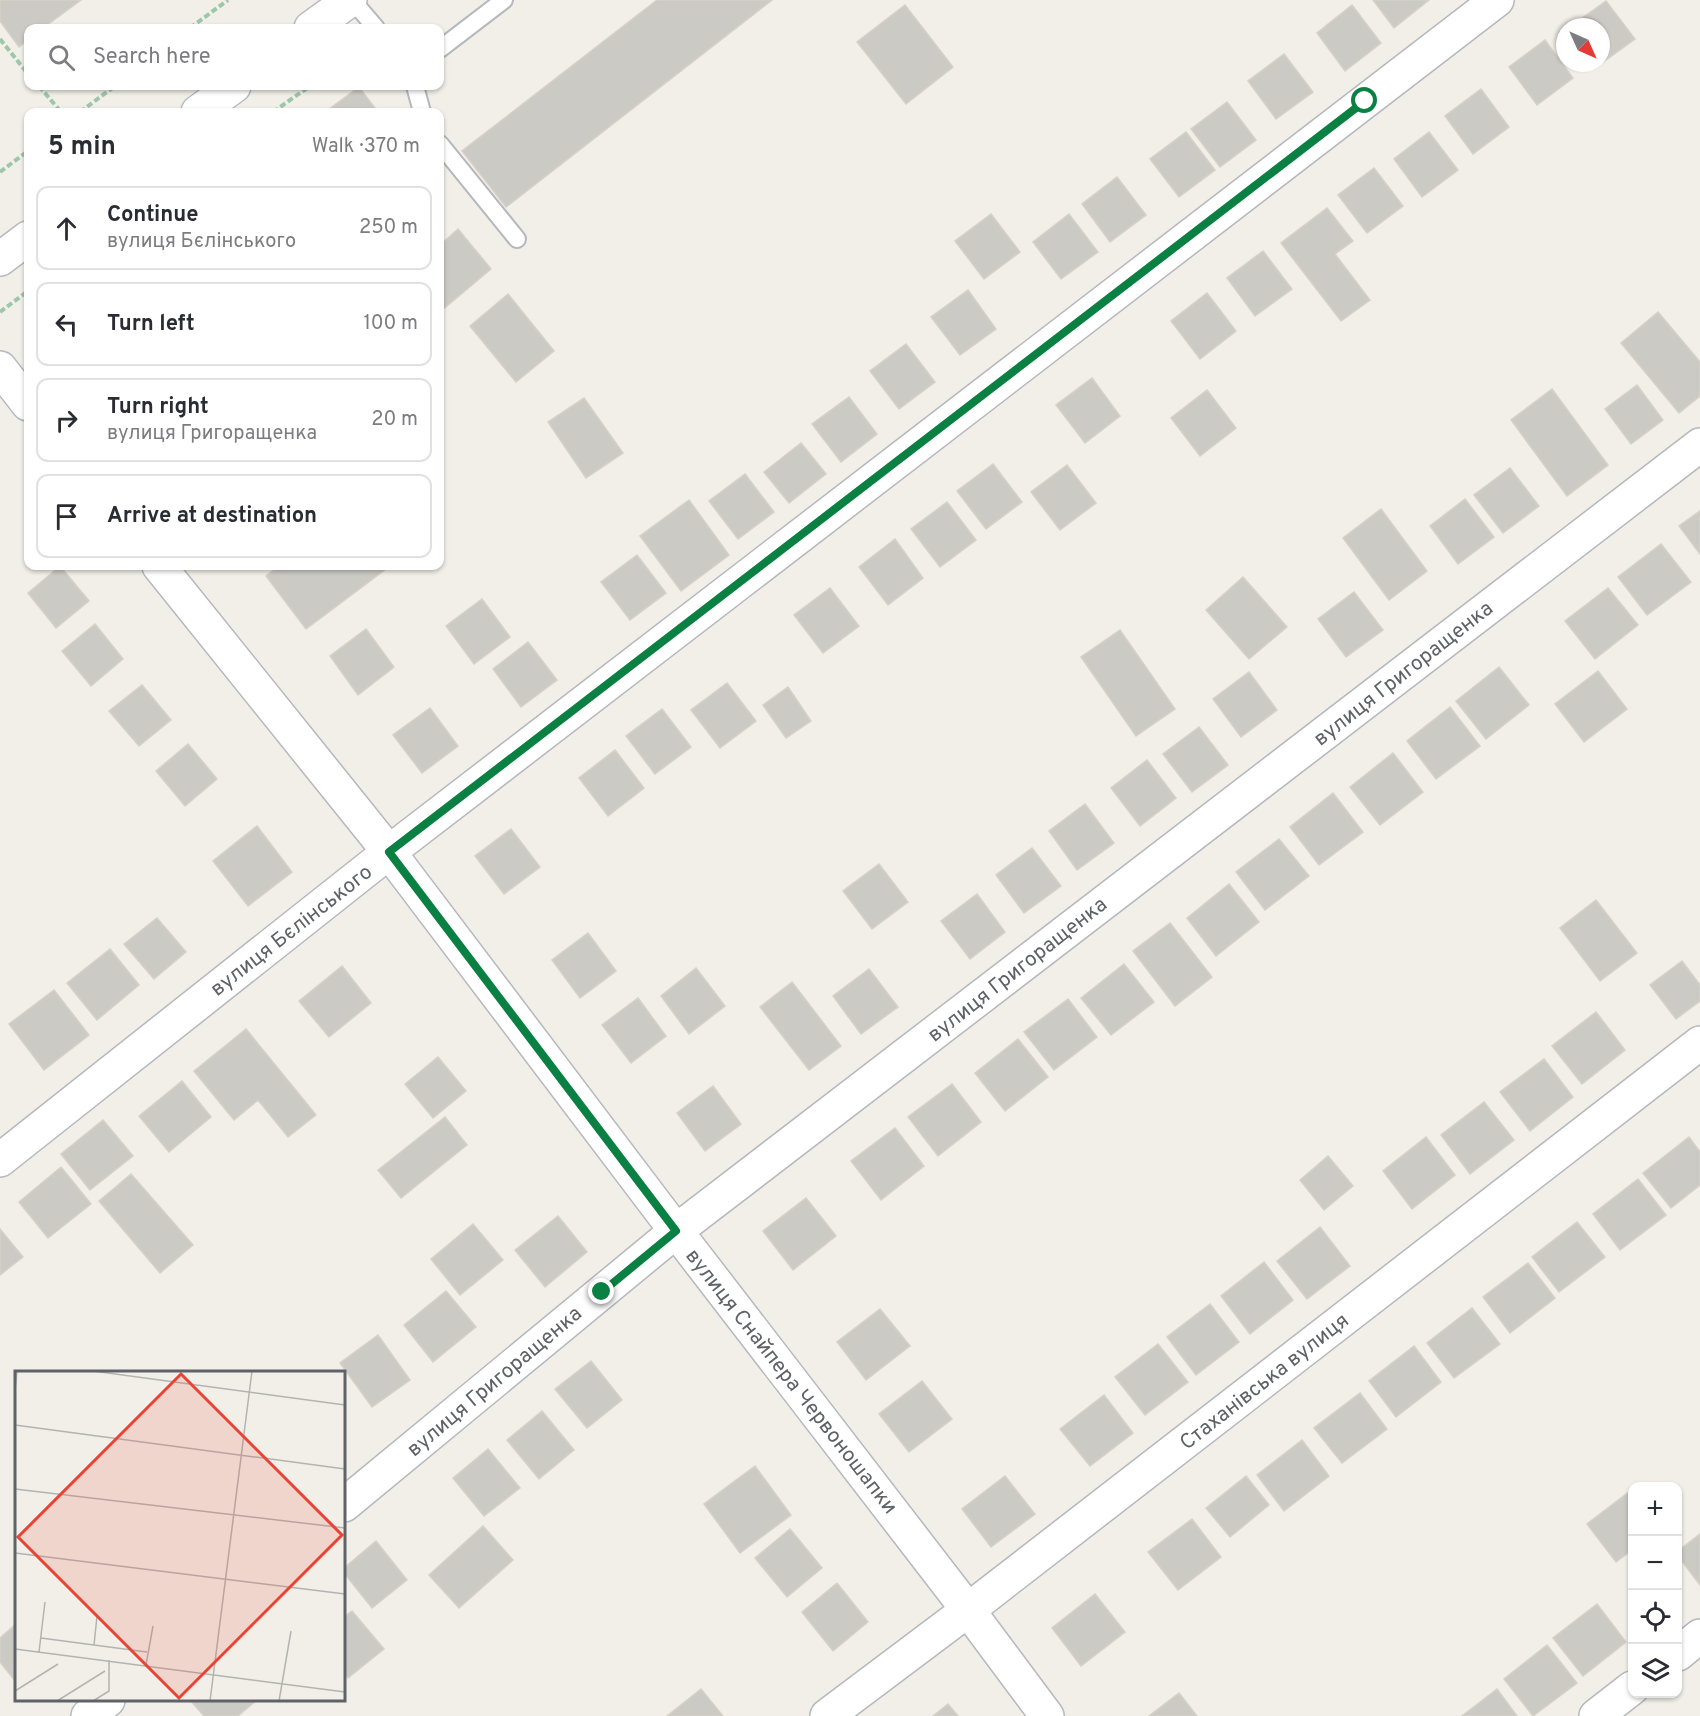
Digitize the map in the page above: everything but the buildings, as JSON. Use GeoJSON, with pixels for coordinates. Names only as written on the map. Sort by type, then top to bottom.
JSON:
{"type":"FeatureCollection","features":[{"type":"Feature","properties":{"kind":"street"},"geometry":{"type":"LineString","coordinates":[[317,24],[351,0]]}},
{"type":"Feature","properties":{"kind":"street","name":"вулиця Бєлінського"},"geometry":{"type":"LineString","coordinates":[[0,1160],[389,852],[1497,0]]}},
{"type":"Feature","properties":{"kind":"street"},"geometry":{"type":"LineString","coordinates":[[204,108],[228,90]]}},
{"type":"Feature","properties":{"kind":"street"},"geometry":{"type":"LineString","coordinates":[[0,259],[24,240]]}},
{"type":"Feature","properties":{"kind":"street"},"geometry":{"type":"LineString","coordinates":[[0,368],[24,399]]}},
{"type":"Feature","properties":{"kind":"street","name":"вулиця Григоращенка"},"geometry":{"type":"LineString","coordinates":[[345,1504],[676,1231],[1700,445]]}},
{"type":"Feature","properties":{"kind":"street","name":"вулиця Снайпера Червоношапки"},"geometry":{"type":"LineString","coordinates":[[162,570],[389,852],[1047,1716]]}},
{"type":"Feature","properties":{"kind":"street","name":"Стаханівська вулиця"},"geometry":{"type":"LineString","coordinates":[[827,1716],[968,1610],[1700,1043]]}},
{"type":"Feature","properties":{"kind":"street"},"geometry":{"type":"LineString","coordinates":[[1682,1650],[1700,1636]]}},
{"type":"Feature","properties":{"kind":"street"},"geometry":{"type":"LineString","coordinates":[[1596,1716],[1628,1691]]}},
{"type":"Feature","properties":{"kind":"street"},"geometry":{"type":"LineString","coordinates":[[88,1716],[107,1701]]}},
{"type":"Feature","properties":{"kind":"lane"},"geometry":{"type":"LineString","coordinates":[[351,0],[372,24]]}},
{"type":"Feature","properties":{"kind":"lane"},"geometry":{"type":"LineString","coordinates":[[444,46],[504,0]]}},
{"type":"Feature","properties":{"kind":"lane"},"geometry":{"type":"LineString","coordinates":[[416,90],[421,108]]}},
{"type":"Feature","properties":{"kind":"lane"},"geometry":{"type":"LineString","coordinates":[[444,149],[517,239]]}},
{"type":"Feature","properties":{"kind":"path"},"geometry":{"type":"LineString","coordinates":[[195,24],[228,0]]}},
{"type":"Feature","properties":{"kind":"path"},"geometry":{"type":"LineString","coordinates":[[0,39],[24,69]]}},
{"type":"Feature","properties":{"kind":"path"},"geometry":{"type":"LineString","coordinates":[[42,90],[58,108]]}},
{"type":"Feature","properties":{"kind":"path"},"geometry":{"type":"LineString","coordinates":[[85,108],[110,90]]}},
{"type":"Feature","properties":{"kind":"path"},"geometry":{"type":"LineString","coordinates":[[279,108],[304,90]]}},
{"type":"Feature","properties":{"kind":"path"},"geometry":{"type":"LineString","coordinates":[[0,172],[24,154]]}},
{"type":"Feature","properties":{"kind":"path"},"geometry":{"type":"LineString","coordinates":[[0,312],[24,294]]}},
{"type":"Feature","properties":{"kind":"route"},"geometry":{"type":"LineString","coordinates":[[602,1292],[676,1231],[389,852],[1365,101]]}}]}
